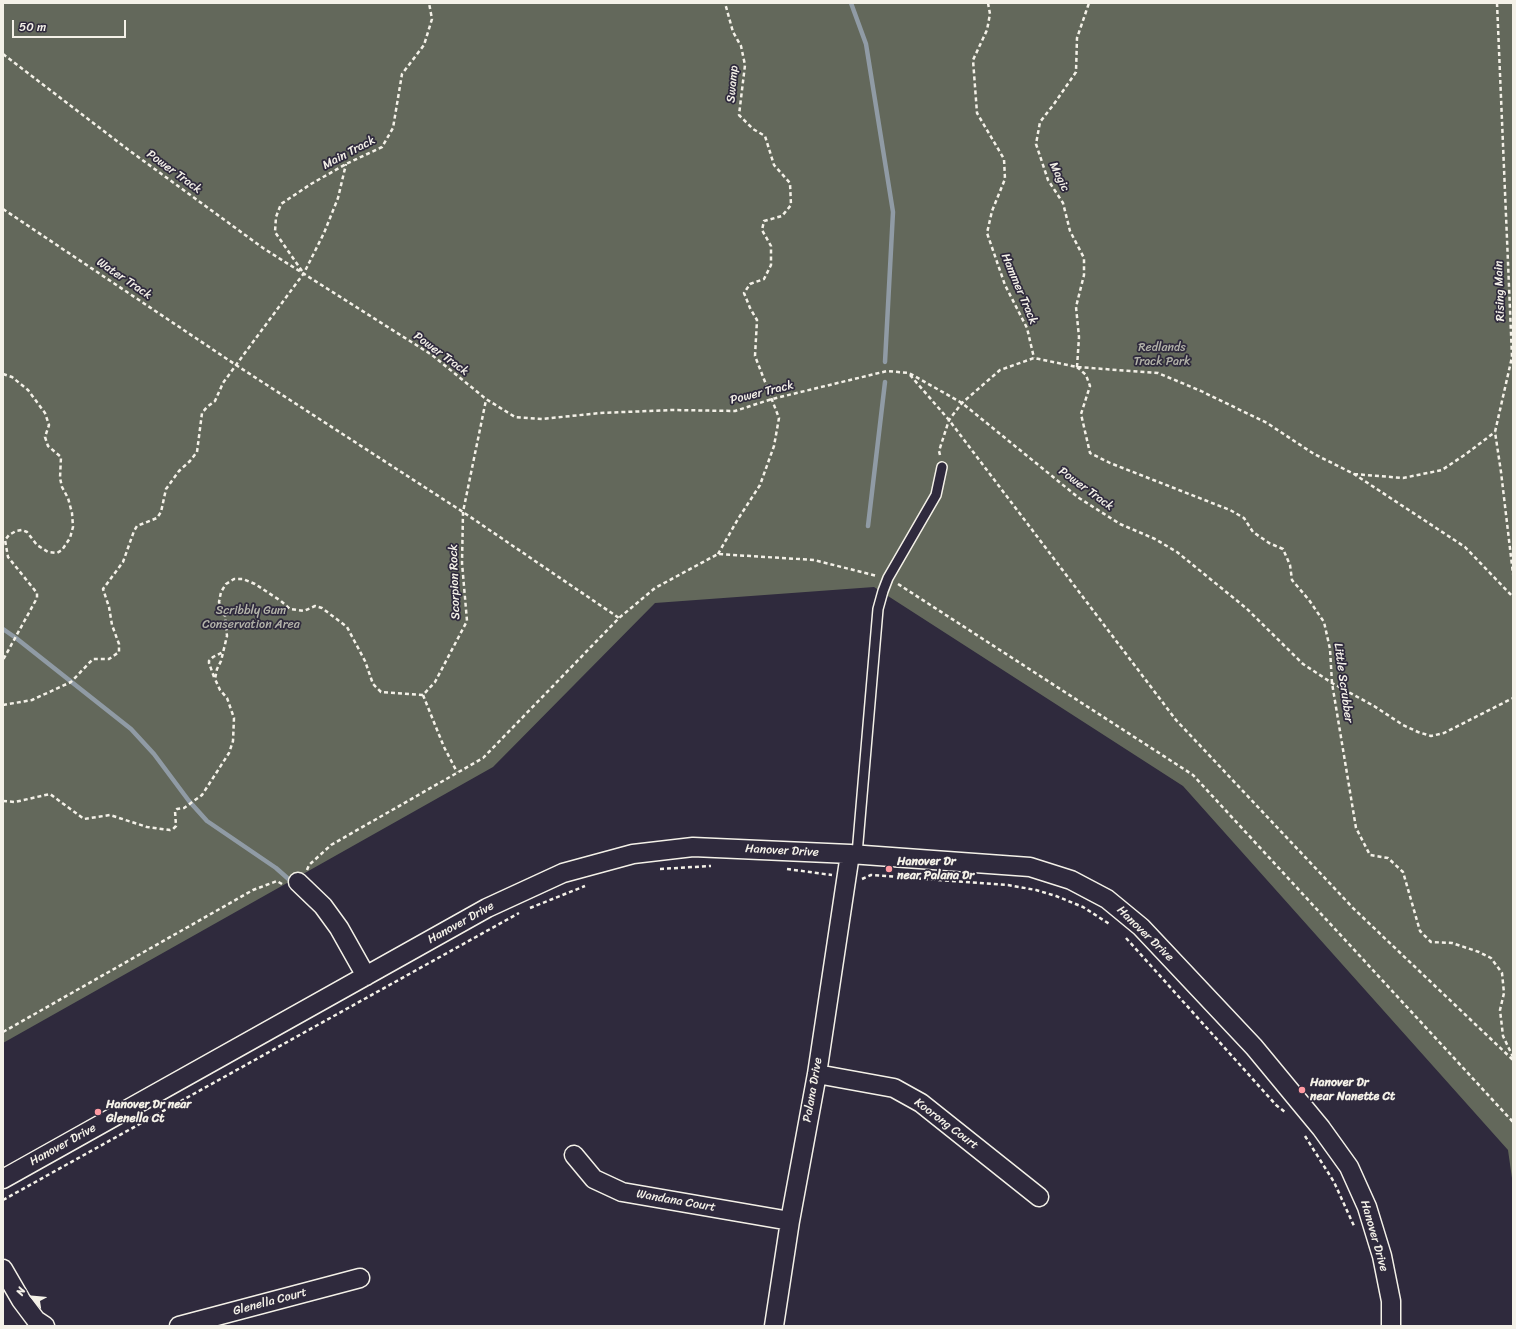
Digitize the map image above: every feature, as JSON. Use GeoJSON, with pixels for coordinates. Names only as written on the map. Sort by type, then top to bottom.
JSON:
{"type":"FeatureCollection","features":[{"type":"Feature","properties":{"kind":"street","name":"Hanover Drive"},"geometry":{"type":"LineString","coordinates":[[3,1179],[487,908],[563,873],[633,854],[693,847],[853,854],[1030,866],[1071,880],[1107,899],[1141,927],[1254,1047],[1321,1128],[1349,1167],[1368,1207],[1382,1256],[1391,1301],[1391,1326]]}},
{"type":"Feature","properties":{"kind":"street","name":"Palana Drive"},"geometry":{"type":"LineString","coordinates":[[774,1326],[790,1221],[853,854]]}},
{"type":"Feature","properties":{"kind":"street"},"geometry":{"type":"LineString","coordinates":[[298,882],[323,906],[335,922],[366,976]]}},
{"type":"Feature","properties":{"kind":"street","name":"Koorong Court"},"geometry":{"type":"LineString","coordinates":[[816,1074],[894,1088],[921,1103],[1039,1197]]}},
{"type":"Feature","properties":{"kind":"street","name":"Wandana Court"},"geometry":{"type":"LineString","coordinates":[[574,1155],[594,1178],[622,1192],[790,1221]]}},
{"type":"Feature","properties":{"kind":"street"},"geometry":{"type":"LineString","coordinates":[[3,1269],[21,1300],[36,1320],[45,1326]]}},
{"type":"Feature","properties":{"kind":"street","name":"Glenella Court"},"geometry":{"type":"LineString","coordinates":[[179,1326],[360,1278]]}},
{"type":"Feature","properties":{"kind":"lane"},"geometry":{"type":"LineString","coordinates":[[853,854],[878,608],[888,578],[936,495],[942,467]]}},
{"type":"Feature","properties":{"kind":"path","name":"Main Track"},"geometry":{"type":"LineString","coordinates":[[304,273],[275,232],[276,217],[281,204],[311,184],[346,164],[382,147],[393,128],[402,74],[424,45],[432,19],[429,3]]}},
{"type":"Feature","properties":{"kind":"path","name":"Swamp"},"geometry":{"type":"LineString","coordinates":[[725,3],[733,32],[742,46],[745,65],[739,115],[753,129],[765,136],[774,165],[790,183],[791,205],[782,216],[764,221],[762,230],[771,246],[771,265],[764,279],[750,284],[744,293],[757,320],[755,356],[772,400]]}},
{"type":"Feature","properties":{"kind":"path","name":"Hammer Track"},"geometry":{"type":"LineString","coordinates":[[988,3],[990,14],[987,30],[973,60],[977,113],[1004,159],[1005,179],[992,211],[987,233],[1005,285],[1027,328],[1034,358]]}},
{"type":"Feature","properties":{"kind":"path","name":"Magic"},"geometry":{"type":"LineString","coordinates":[[1077,367],[1079,337],[1076,307],[1084,275],[1084,258],[1070,231],[1063,203],[1048,180],[1036,144],[1040,122],[1076,72],[1078,38],[1089,3]]}},
{"type":"Feature","properties":{"kind":"path","name":"Rising Main"},"geometry":{"type":"LineString","coordinates":[[1497,3],[1512,357],[1495,432],[1513,574]]}},
{"type":"Feature","properties":{"kind":"path","name":"Power Track"},"geometry":{"type":"LineString","coordinates":[[3,54],[130,151],[263,248],[432,355],[486,400],[515,417],[542,419],[600,412],[674,410],[734,411],[887,371],[909,373],[962,403],[1079,498],[1120,524],[1155,539],[1177,552],[1246,608],[1303,664],[1403,725],[1431,736],[1444,733],[1513,698]]}},
{"type":"Feature","properties":{"kind":"path"},"geometry":{"type":"LineString","coordinates":[[3,704],[32,700],[71,682],[93,660],[109,659],[119,652],[119,644],[112,625],[109,607],[103,589],[123,562],[137,526],[157,518],[161,512],[166,489],[179,471],[190,461],[196,452],[202,413],[215,401],[223,383],[304,273],[324,233],[338,198],[346,164]]}},
{"type":"Feature","properties":{"kind":"path","name":"Water Track"},"geometry":{"type":"LineString","coordinates":[[3,208],[236,365],[463,512],[619,618]]}},
{"type":"Feature","properties":{"kind":"path"},"geometry":{"type":"LineString","coordinates":[[942,467],[939,451],[949,420],[962,403],[1000,370],[1034,358],[1077,367],[1158,373],[1201,391],[1267,423],[1314,454],[1354,474],[1465,547],[1513,597]]}},
{"type":"Feature","properties":{"kind":"path","name":"Little Scrubber"},"geometry":{"type":"LineString","coordinates":[[1077,367],[1086,375],[1090,386],[1081,414],[1090,453],[1110,463],[1230,510],[1244,518],[1253,532],[1269,543],[1283,549],[1290,565],[1292,580],[1309,600],[1324,622],[1330,649],[1332,683],[1356,828],[1370,855],[1388,858],[1403,872],[1420,931],[1431,942],[1452,943],[1479,952],[1491,958],[1502,973],[1504,993],[1500,1010],[1503,1036],[1513,1058]]}},
{"type":"Feature","properties":{"kind":"path"},"geometry":{"type":"LineString","coordinates":[[909,373],[949,420],[1176,720],[1354,909],[1513,1058]]}},
{"type":"Feature","properties":{"kind":"path"},"geometry":{"type":"LineString","coordinates":[[3,374],[12,377],[28,390],[45,413],[49,425],[45,437],[48,446],[61,457],[60,478],[72,512],[73,527],[70,538],[62,550],[57,553],[48,552],[38,545],[27,532],[22,530],[9,534],[5,540],[8,557],[37,593],[37,598],[3,660]]}},
{"type":"Feature","properties":{"kind":"path","name":"Scorpion Rock"},"geometry":{"type":"LineString","coordinates":[[423,695],[435,682],[468,621],[462,564],[463,512],[486,400]]}},
{"type":"Feature","properties":{"kind":"path"},"geometry":{"type":"LineString","coordinates":[[3,1032],[253,890],[277,881],[288,889],[306,875],[309,865],[331,845],[483,758],[619,618],[655,588],[718,554],[760,485],[774,446],[779,418],[772,400]]}},
{"type":"Feature","properties":{"kind":"path"},"geometry":{"type":"LineString","coordinates":[[1354,474],[1403,478],[1442,470],[1495,432]]}},
{"type":"Feature","properties":{"kind":"path"},"geometry":{"type":"LineString","coordinates":[[718,554],[814,560],[888,578],[1193,775],[1513,1122]]}},
{"type":"Feature","properties":{"kind":"path"},"geometry":{"type":"LineString","coordinates":[[215,679],[221,661],[226,636],[225,616],[219,602],[221,592],[226,584],[234,579],[243,579],[255,584],[281,601],[290,609],[304,611],[315,606],[322,608],[347,627],[365,661],[373,684],[381,692],[423,695],[444,747],[458,772]]}},
{"type":"Feature","properties":{"kind":"path"},"geometry":{"type":"LineString","coordinates":[[3,801],[16,802],[50,794],[84,819],[110,815],[147,827],[170,830],[173,829],[176,826],[175,811],[177,808],[187,807],[202,795],[230,753],[233,741],[234,718],[227,698],[220,690],[209,663],[213,657],[223,652]]}},
{"type":"Feature","properties":{"kind":"path"},"geometry":{"type":"LineString","coordinates":[[657,869],[718,866]]}},
{"type":"Feature","properties":{"kind":"path"},"geometry":{"type":"LineString","coordinates":[[780,869],[830,874]]}},
{"type":"Feature","properties":{"kind":"path"},"geometry":{"type":"LineString","coordinates":[[859,883],[863,878],[872,875],[1008,885],[1036,890],[1056,896],[1083,908],[1112,926]]}},
{"type":"Feature","properties":{"kind":"path"},"geometry":{"type":"LineString","coordinates":[[3,1200],[519,913],[586,885]]}},
{"type":"Feature","properties":{"kind":"path"},"geometry":{"type":"LineString","coordinates":[[1122,935],[1276,1105],[1287,1114]]}},
{"type":"Feature","properties":{"kind":"path"},"geometry":{"type":"LineString","coordinates":[[1303,1134],[1334,1182],[1356,1229]]}},
{"type":"Feature","properties":{"kind":"green space","name":"Redlands Track Park"},"geometry":{"type":"Polygon","coordinates":[[[3,3],[1513,3],[1513,1185],[1508,1150],[1183,786],[874,587],[655,603],[493,767],[3,1043],[3,3]]]}},
{"type":"Feature","properties":{"kind":"waterway"},"geometry":{"type":"LineString","coordinates":[[851,3],[866,44],[893,212],[885,362]]}},
{"type":"Feature","properties":{"kind":"waterway"},"geometry":{"type":"LineString","coordinates":[[868,526],[885,382]]}},
{"type":"Feature","properties":{"kind":"waterway"},"geometry":{"type":"LineString","coordinates":[[3,629],[131,729],[154,754],[189,801],[207,821],[276,868],[293,883]]}},
{"type":"Feature","properties":{"kind":"place","name":"Hanover Dr near Palana Dr"},"geometry":{"type":"Point","coordinates":[889,869]}},
{"type":"Feature","properties":{"kind":"place","name":"Hanover Dr near Nanette Ct"},"geometry":{"type":"Point","coordinates":[1302,1090]}},
{"type":"Feature","properties":{"kind":"place","name":"Hanover Dr near Glenella Ct"},"geometry":{"type":"Point","coordinates":[98,1112]}},
{"type":"Feature","properties":{"kind":"park label","name":"Scribbly Gum Conservation Area"},"geometry":{"type":"Point","coordinates":[251,618]}}]}
